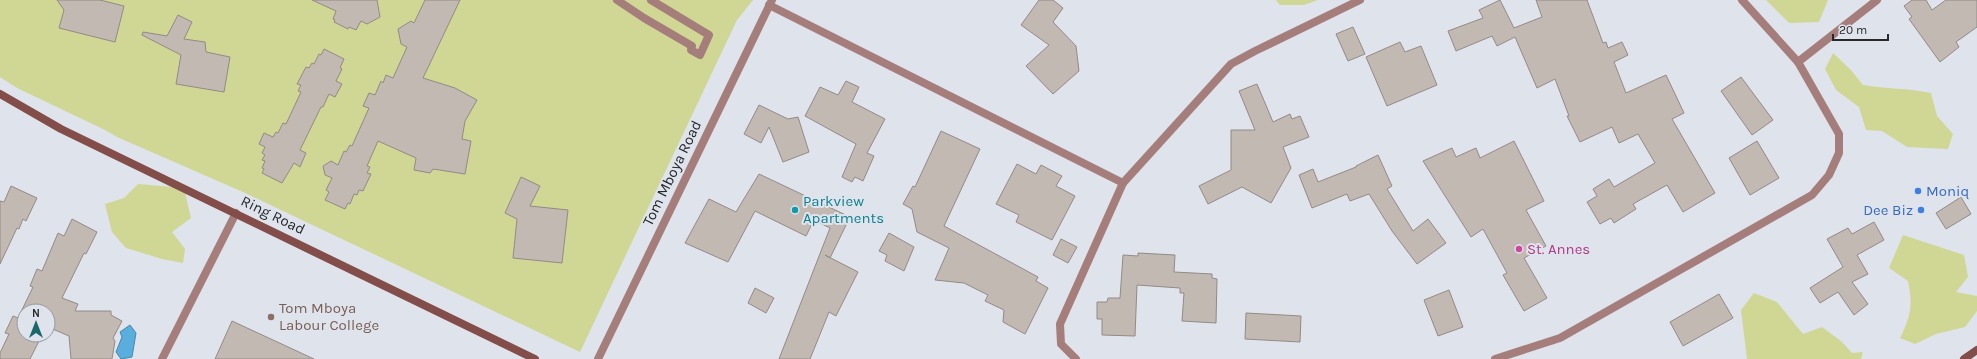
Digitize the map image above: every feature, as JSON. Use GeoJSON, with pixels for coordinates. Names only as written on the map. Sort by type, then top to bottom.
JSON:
{"type":"FeatureCollection","features":[{"type":"Feature","properties":{"kind":"main road","name":"Ring Road"},"geometry":{"type":"LineString","coordinates":[[0,94],[61,129],[535,359]]}},
{"type":"Feature","properties":{"kind":"main road"},"geometry":{"type":"LineString","coordinates":[[1964,359],[1977,350]]}},
{"type":"Feature","properties":{"kind":"street"},"geometry":{"type":"LineString","coordinates":[[617,0],[644,18],[692,46],[691,50],[700,55],[709,35],[651,0]]}},
{"type":"Feature","properties":{"kind":"street"},"geometry":{"type":"LineString","coordinates":[[1076,359],[1061,344],[1060,324],[1123,183],[1231,64],[1360,0]]}},
{"type":"Feature","properties":{"kind":"street"},"geometry":{"type":"LineString","coordinates":[[1494,359],[1560,338],[1812,195],[1829,175],[1839,154],[1839,134],[1798,62],[1742,0]]}},
{"type":"Feature","properties":{"kind":"street"},"geometry":{"type":"LineString","coordinates":[[1798,62],[1877,0]]}},
{"type":"Feature","properties":{"kind":"street"},"geometry":{"type":"LineString","coordinates":[[770,2],[1123,183]]}},
{"type":"Feature","properties":{"kind":"street","name":"Tom Mboya Road"},"geometry":{"type":"LineString","coordinates":[[598,359],[770,2]]}},
{"type":"Feature","properties":{"kind":"street"},"geometry":{"type":"LineString","coordinates":[[162,359],[236,213]]}},
{"type":"Feature","properties":{"kind":"green space"},"geometry":{"type":"Polygon","coordinates":[[[0,0],[753,0],[737,20],[580,352],[243,192],[117,137],[17,88],[0,77],[0,0]]]}},
{"type":"Feature","properties":{"kind":"green space"},"geometry":{"type":"Polygon","coordinates":[[[1276,0],[1318,0],[1304,5],[1280,5],[1276,0]]]}},
{"type":"Feature","properties":{"kind":"green space"},"geometry":{"type":"Polygon","coordinates":[[[1766,0],[1828,0],[1819,22],[1789,23],[1766,0]]]}},
{"type":"Feature","properties":{"kind":"green space"},"geometry":{"type":"Polygon","coordinates":[[[1833,53],[1850,69],[1863,85],[1931,93],[1937,116],[1953,134],[1948,149],[1907,147],[1882,131],[1866,130],[1859,107],[1836,90],[1825,69],[1833,53]]]}},
{"type":"Feature","properties":{"kind":"green space"},"geometry":{"type":"Polygon","coordinates":[[[138,184],[184,188],[191,218],[172,232],[185,249],[183,263],[162,259],[126,248],[112,232],[105,204],[124,198],[138,184]]]}},
{"type":"Feature","properties":{"kind":"green space"},"geometry":{"type":"Polygon","coordinates":[[[1903,235],[1964,255],[1968,277],[1956,292],[1977,296],[1977,311],[1965,327],[1936,334],[1915,344],[1900,338],[1909,316],[1911,304],[1910,290],[1908,281],[1889,268],[1903,235]]]}},
{"type":"Feature","properties":{"kind":"green space"},"geometry":{"type":"Polygon","coordinates":[[[1754,293],[1777,302],[1803,334],[1822,327],[1841,341],[1852,353],[1863,352],[1861,359],[1747,359],[1741,310],[1754,293]]]}},
{"type":"Feature","properties":{"kind":"water"},"geometry":{"type":"Polygon","coordinates":[[[130,325],[136,333],[132,357],[121,359],[116,352],[122,337],[120,332],[130,325]]]}},
{"type":"Feature","properties":{"kind":"building"},"geometry":{"type":"Polygon","coordinates":[[[57,0],[100,0],[124,6],[115,42],[59,28],[64,10],[57,0]]]}},
{"type":"Feature","properties":{"kind":"building"},"geometry":{"type":"Polygon","coordinates":[[[312,0],[377,0],[380,17],[367,24],[361,21],[356,30],[349,27],[348,29],[334,22],[335,20],[333,19],[336,11],[312,0]]]}},
{"type":"Feature","properties":{"kind":"building"},"geometry":{"type":"Polygon","coordinates":[[[425,0],[460,0],[423,78],[455,88],[477,100],[465,121],[462,139],[471,141],[465,174],[433,169],[430,173],[414,170],[416,158],[378,141],[367,166],[370,167],[367,173],[371,174],[363,191],[359,190],[357,195],[354,194],[350,204],[348,203],[345,209],[325,200],[329,192],[326,190],[332,178],[325,175],[323,166],[331,161],[338,165],[344,151],[346,152],[350,145],[352,146],[369,108],[363,106],[369,93],[375,95],[381,81],[383,83],[386,75],[393,78],[407,47],[401,44],[398,29],[411,21],[414,23],[425,0]]]}},
{"type":"Feature","properties":{"kind":"building"},"geometry":{"type":"Polygon","coordinates":[[[1039,0],[1053,0],[1063,8],[1053,22],[1076,46],[1079,71],[1053,94],[1026,66],[1049,45],[1021,25],[1039,0]]]}},
{"type":"Feature","properties":{"kind":"building"},"geometry":{"type":"Polygon","coordinates":[[[1500,0],[1514,28],[1542,17],[1536,0],[1587,0],[1603,43],[1606,42],[1608,48],[1622,42],[1628,55],[1614,62],[1626,93],[1666,75],[1684,113],[1672,119],[1715,193],[1683,212],[1667,185],[1633,204],[1636,209],[1614,223],[1611,218],[1600,224],[1587,202],[1597,196],[1593,189],[1609,179],[1614,187],[1655,163],[1638,134],[1619,143],[1612,127],[1580,142],[1567,116],[1569,116],[1555,79],[1537,88],[1515,37],[1497,46],[1492,36],[1456,51],[1448,31],[1483,18],[1479,10],[1500,0]]]}},
{"type":"Feature","properties":{"kind":"building"},"geometry":{"type":"Polygon","coordinates":[[[1912,0],[1926,0],[1932,10],[1946,0],[1977,0],[1977,27],[1956,42],[1959,47],[1940,62],[1909,19],[1912,17],[1904,6],[1912,0]]]}},
{"type":"Feature","properties":{"kind":"building"},"geometry":{"type":"Polygon","coordinates":[[[178,15],[192,22],[184,39],[205,42],[206,52],[230,57],[224,92],[176,84],[181,55],[142,35],[143,32],[167,36],[178,15]]]}},
{"type":"Feature","properties":{"kind":"building"},"geometry":{"type":"Polygon","coordinates":[[[1353,27],[1365,54],[1348,61],[1336,34],[1353,27]]]}},
{"type":"Feature","properties":{"kind":"building"},"geometry":{"type":"Polygon","coordinates":[[[1400,42],[1405,52],[1421,46],[1437,85],[1387,106],[1366,57],[1400,42]]]}},
{"type":"Feature","properties":{"kind":"building"},"geometry":{"type":"Polygon","coordinates":[[[324,49],[344,59],[340,68],[342,69],[336,81],[342,84],[335,97],[329,94],[323,107],[321,107],[300,150],[306,153],[300,167],[294,163],[282,183],[262,173],[264,169],[262,168],[265,161],[262,160],[265,155],[262,153],[265,147],[259,144],[264,133],[273,137],[276,132],[278,133],[283,123],[286,124],[301,92],[298,91],[301,85],[297,84],[306,67],[309,68],[312,63],[314,64],[319,54],[321,55],[324,49]]]}},
{"type":"Feature","properties":{"kind":"building"},"geometry":{"type":"Polygon","coordinates":[[[1741,77],[1773,120],[1752,135],[1721,91],[1741,77]]]}},
{"type":"Feature","properties":{"kind":"building"},"geometry":{"type":"Polygon","coordinates":[[[846,81],[859,87],[852,102],[885,119],[867,153],[874,156],[863,181],[855,177],[852,182],[842,177],[856,144],[805,116],[820,87],[838,95],[846,81]]]}},
{"type":"Feature","properties":{"kind":"building"},"geometry":{"type":"Polygon","coordinates":[[[1257,84],[1273,122],[1290,114],[1292,119],[1300,116],[1309,137],[1283,147],[1291,168],[1271,203],[1242,187],[1208,204],[1199,186],[1231,170],[1231,130],[1255,130],[1239,91],[1257,84]]]}},
{"type":"Feature","properties":{"kind":"building"},"geometry":{"type":"Polygon","coordinates":[[[759,105],[788,119],[798,117],[809,152],[783,162],[769,127],[761,143],[744,134],[759,105]]]}},
{"type":"Feature","properties":{"kind":"building"},"geometry":{"type":"Polygon","coordinates":[[[941,131],[980,149],[944,226],[1038,277],[1036,281],[1048,288],[1025,334],[1003,322],[1004,310],[985,301],[988,295],[964,283],[935,280],[949,248],[917,232],[912,209],[903,204],[913,186],[915,187],[941,131]]]}},
{"type":"Feature","properties":{"kind":"building"},"geometry":{"type":"Polygon","coordinates":[[[1514,141],[1544,201],[1526,210],[1546,246],[1524,258],[1547,298],[1524,311],[1503,275],[1507,273],[1483,229],[1471,237],[1423,161],[1452,148],[1456,157],[1476,148],[1480,158],[1514,141]]]}},
{"type":"Feature","properties":{"kind":"building"},"geometry":{"type":"Polygon","coordinates":[[[1757,141],[1779,178],[1750,195],[1729,158],[1757,141]]]}},
{"type":"Feature","properties":{"kind":"building"},"geometry":{"type":"Polygon","coordinates":[[[1378,155],[1392,186],[1387,189],[1413,231],[1428,219],[1446,243],[1417,264],[1392,231],[1369,194],[1350,201],[1347,194],[1312,208],[1299,175],[1313,169],[1318,182],[1356,167],[1378,155]]]}},
{"type":"Feature","properties":{"kind":"building"},"geometry":{"type":"Polygon","coordinates":[[[1017,164],[1036,174],[1041,165],[1062,176],[1056,186],[1075,196],[1052,240],[1016,222],[1019,215],[996,204],[1017,164]]]}},
{"type":"Feature","properties":{"kind":"building"},"geometry":{"type":"Polygon","coordinates":[[[759,174],[850,217],[830,258],[858,272],[836,316],[829,312],[810,359],[779,359],[830,228],[814,220],[806,236],[755,211],[728,262],[685,243],[709,199],[736,212],[759,174]]]}},
{"type":"Feature","properties":{"kind":"building"},"geometry":{"type":"Polygon","coordinates":[[[521,177],[540,186],[530,206],[568,210],[562,263],[513,258],[517,219],[505,213],[521,177]]]}},
{"type":"Feature","properties":{"kind":"building"},"geometry":{"type":"Polygon","coordinates":[[[11,186],[37,198],[26,221],[23,219],[19,229],[17,228],[0,264],[0,201],[4,202],[11,186]]]}},
{"type":"Feature","properties":{"kind":"building"},"geometry":{"type":"Polygon","coordinates":[[[1961,197],[1971,214],[1946,229],[1936,213],[1961,197]]]}},
{"type":"Feature","properties":{"kind":"building"},"geometry":{"type":"Polygon","coordinates":[[[72,219],[97,232],[86,254],[84,253],[62,298],[78,304],[75,311],[111,311],[111,315],[122,321],[113,338],[115,341],[112,359],[71,359],[69,336],[56,330],[56,303],[25,303],[33,287],[30,286],[37,269],[42,271],[58,233],[64,236],[72,219]]]}},
{"type":"Feature","properties":{"kind":"building"},"geometry":{"type":"Polygon","coordinates":[[[1874,222],[1884,240],[1857,255],[1868,274],[1852,282],[1868,304],[1854,315],[1838,292],[1820,303],[1810,288],[1843,267],[1827,239],[1848,228],[1852,234],[1874,222]]]}},
{"type":"Feature","properties":{"kind":"building"},"geometry":{"type":"Polygon","coordinates":[[[889,233],[914,247],[904,271],[885,261],[887,255],[879,251],[889,233]]]}},
{"type":"Feature","properties":{"kind":"building"},"geometry":{"type":"Polygon","coordinates":[[[1061,239],[1077,247],[1068,263],[1053,255],[1061,239]]]}},
{"type":"Feature","properties":{"kind":"building"},"geometry":{"type":"Polygon","coordinates":[[[1138,253],[1175,255],[1174,272],[1212,274],[1212,278],[1217,279],[1216,323],[1182,321],[1184,293],[1180,293],[1180,288],[1137,285],[1135,336],[1102,335],[1102,319],[1097,319],[1097,302],[1107,302],[1108,298],[1120,298],[1123,255],[1138,256],[1138,253]]]}},
{"type":"Feature","properties":{"kind":"building"},"geometry":{"type":"Polygon","coordinates":[[[755,288],[774,298],[766,313],[748,303],[755,288]]]}},
{"type":"Feature","properties":{"kind":"building"},"geometry":{"type":"Polygon","coordinates":[[[1449,290],[1463,327],[1438,336],[1424,300],[1449,290]]]}},
{"type":"Feature","properties":{"kind":"building"},"geometry":{"type":"Polygon","coordinates":[[[1719,294],[1733,318],[1683,346],[1670,322],[1719,294]]]}},
{"type":"Feature","properties":{"kind":"building"},"geometry":{"type":"Polygon","coordinates":[[[1246,313],[1301,316],[1300,342],[1245,339],[1246,313]]]}},
{"type":"Feature","properties":{"kind":"building"},"geometry":{"type":"Polygon","coordinates":[[[13,316],[16,317],[16,343],[38,343],[30,359],[0,359],[0,353],[9,334],[5,333],[13,316]]]}},
{"type":"Feature","properties":{"kind":"building"},"geometry":{"type":"Polygon","coordinates":[[[232,321],[314,359],[215,359],[232,321]]]}},
{"type":"Feature","properties":{"kind":"place","name":"Moniq"},"geometry":{"type":"Point","coordinates":[1918,191]}},
{"type":"Feature","properties":{"kind":"place","name":"Parkview Apartments"},"geometry":{"type":"Point","coordinates":[795,210]}},
{"type":"Feature","properties":{"kind":"place","name":"Dee Biz"},"geometry":{"type":"Point","coordinates":[1921,210]}},
{"type":"Feature","properties":{"kind":"place","name":"St. Annes"},"geometry":{"type":"Point","coordinates":[1519,249]}},
{"type":"Feature","properties":{"kind":"place","name":"Tom Mboya Labour College"},"geometry":{"type":"Point","coordinates":[271,317]}}]}
